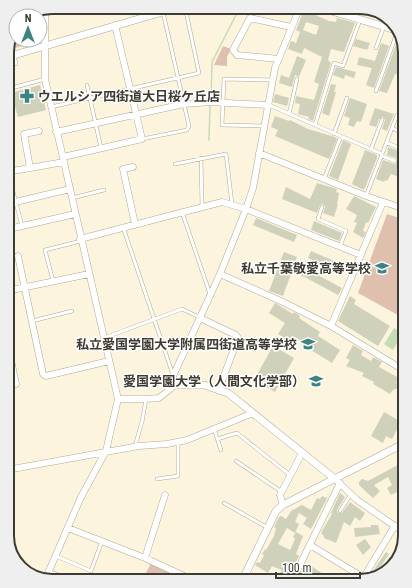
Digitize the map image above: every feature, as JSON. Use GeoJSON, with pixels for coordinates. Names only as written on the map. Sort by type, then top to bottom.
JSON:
{"type":"FeatureCollection","features":[{"type":"Feature","properties":{"kind":"street"},"geometry":{"type":"LineString","coordinates":[[48,46],[149,14]]}},
{"type":"Feature","properties":{"kind":"street"},"geometry":{"type":"LineString","coordinates":[[175,385],[173,376],[220,274],[253,188],[272,80],[278,59],[297,14]]}},
{"type":"Feature","properties":{"kind":"street"},"geometry":{"type":"LineString","coordinates":[[342,14],[389,28]]}},
{"type":"Feature","properties":{"kind":"street"},"geometry":{"type":"LineString","coordinates":[[278,59],[237,55],[233,50],[250,18],[291,27]]}},
{"type":"Feature","properties":{"kind":"street"},"geometry":{"type":"LineString","coordinates":[[14,171],[142,139],[115,25]]}},
{"type":"Feature","properties":{"kind":"street"},"geometry":{"type":"LineString","coordinates":[[14,55],[41,48]]}},
{"type":"Feature","properties":{"kind":"street"},"geometry":{"type":"LineString","coordinates":[[45,48],[45,78],[56,132],[118,399],[106,451],[81,497],[48,574]]}},
{"type":"Feature","properties":{"kind":"street"},"geometry":{"type":"LineString","coordinates":[[56,132],[136,113],[184,104],[224,102],[267,105]]}},
{"type":"Feature","properties":{"kind":"street"},"geometry":{"type":"LineString","coordinates":[[30,168],[24,134],[39,131]]}},
{"type":"Feature","properties":{"kind":"street"},"geometry":{"type":"LineString","coordinates":[[259,153],[366,196],[398,207]]}},
{"type":"Feature","properties":{"kind":"street"},"geometry":{"type":"LineString","coordinates":[[133,167],[123,169],[135,224]]}},
{"type":"Feature","properties":{"kind":"street"},"geometry":{"type":"LineString","coordinates":[[16,202],[70,189]]}},
{"type":"Feature","properties":{"kind":"street"},"geometry":{"type":"LineString","coordinates":[[81,240],[123,227],[222,202],[246,209],[361,255]]}},
{"type":"Feature","properties":{"kind":"street"},"geometry":{"type":"LineString","coordinates":[[331,326],[382,202]]}},
{"type":"Feature","properties":{"kind":"street"},"geometry":{"type":"LineString","coordinates":[[14,228],[75,214]]}},
{"type":"Feature","properties":{"kind":"street"},"geometry":{"type":"LineString","coordinates":[[18,256],[43,374],[46,376],[109,361]]}},
{"type":"Feature","properties":{"kind":"street"},"geometry":{"type":"LineString","coordinates":[[14,289],[88,274]]}},
{"type":"Feature","properties":{"kind":"street"},"geometry":{"type":"LineString","coordinates":[[220,274],[283,302],[331,326],[398,367]]}},
{"type":"Feature","properties":{"kind":"street"},"geometry":{"type":"LineString","coordinates":[[200,318],[236,335],[238,338],[219,389]]}},
{"type":"Feature","properties":{"kind":"street"},"geometry":{"type":"LineString","coordinates":[[14,374],[16,384]]}},
{"type":"Feature","properties":{"kind":"street"},"geometry":{"type":"LineString","coordinates":[[118,399],[159,398],[175,385],[200,385],[219,389],[234,397],[352,492],[357,500],[379,513],[398,529]]}},
{"type":"Feature","properties":{"kind":"street"},"geometry":{"type":"LineString","coordinates":[[14,469],[135,446],[178,442],[253,413]]}},
{"type":"Feature","properties":{"kind":"street"},"geometry":{"type":"LineString","coordinates":[[245,574],[276,511],[283,505],[338,481],[398,447]]}},
{"type":"Feature","properties":{"kind":"street"},"geometry":{"type":"LineString","coordinates":[[283,505],[280,495],[302,453]]}},
{"type":"Feature","properties":{"kind":"street"},"geometry":{"type":"LineString","coordinates":[[296,573],[338,481]]}},
{"type":"Feature","properties":{"kind":"street"},"geometry":{"type":"LineString","coordinates":[[145,558],[165,495]]}},
{"type":"Feature","properties":{"kind":"street"},"geometry":{"type":"LineString","coordinates":[[366,574],[394,527]]}},
{"type":"Feature","properties":{"kind":"street"},"geometry":{"type":"LineString","coordinates":[[68,528],[145,558],[180,574]]}},
{"type":"Feature","properties":{"kind":"street"},"geometry":{"type":"LineString","coordinates":[[310,545],[355,574]]}},
{"type":"Feature","properties":{"kind":"lane"},"geometry":{"type":"LineString","coordinates":[[142,139],[187,130],[189,126],[163,14]]}},
{"type":"Feature","properties":{"kind":"lane"},"geometry":{"type":"LineString","coordinates":[[51,107],[199,73],[186,14]]}},
{"type":"Feature","properties":{"kind":"lane"},"geometry":{"type":"LineString","coordinates":[[315,125],[334,63],[343,66],[360,19]]}},
{"type":"Feature","properties":{"kind":"lane"},"geometry":{"type":"LineString","coordinates":[[376,48],[384,26]]}},
{"type":"Feature","properties":{"kind":"lane"},"geometry":{"type":"LineString","coordinates":[[376,91],[395,38]]}},
{"type":"Feature","properties":{"kind":"lane"},"geometry":{"type":"LineString","coordinates":[[14,87],[45,78]]}},
{"type":"Feature","properties":{"kind":"lane"},"geometry":{"type":"LineString","coordinates":[[263,126],[222,125],[224,79],[272,80]]}},
{"type":"Feature","properties":{"kind":"lane"},"geometry":{"type":"LineString","coordinates":[[289,114],[298,80]]}},
{"type":"Feature","properties":{"kind":"lane"},"geometry":{"type":"LineString","coordinates":[[87,85],[101,148]]}},
{"type":"Feature","properties":{"kind":"lane"},"geometry":{"type":"LineString","coordinates":[[334,134],[347,98]]}},
{"type":"Feature","properties":{"kind":"lane"},"geometry":{"type":"LineString","coordinates":[[267,105],[371,149],[395,161]]}},
{"type":"Feature","properties":{"kind":"lane"},"geometry":{"type":"LineString","coordinates":[[366,196],[398,115]]}},
{"type":"Feature","properties":{"kind":"lane"},"geometry":{"type":"LineString","coordinates":[[371,149],[382,120]]}},
{"type":"Feature","properties":{"kind":"lane"},"geometry":{"type":"LineString","coordinates":[[392,128],[398,131]]}},
{"type":"Feature","properties":{"kind":"lane"},"geometry":{"type":"LineString","coordinates":[[324,179],[341,136]]}},
{"type":"Feature","properties":{"kind":"lane"},"geometry":{"type":"LineString","coordinates":[[387,143],[398,147]]}},
{"type":"Feature","properties":{"kind":"lane"},"geometry":{"type":"LineString","coordinates":[[174,164],[226,154],[232,204]]}},
{"type":"Feature","properties":{"kind":"lane"},"geometry":{"type":"LineString","coordinates":[[201,158],[202,207]]}},
{"type":"Feature","properties":{"kind":"lane"},"geometry":{"type":"LineString","coordinates":[[72,198],[104,190]]}},
{"type":"Feature","properties":{"kind":"lane"},"geometry":{"type":"LineString","coordinates":[[14,194],[22,226]]}},
{"type":"Feature","properties":{"kind":"lane"},"geometry":{"type":"LineString","coordinates":[[322,207],[318,219],[346,231],[340,246]]}},
{"type":"Feature","properties":{"kind":"lane"},"geometry":{"type":"LineString","coordinates":[[182,212],[210,294]]}},
{"type":"Feature","properties":{"kind":"lane"},"geometry":{"type":"LineString","coordinates":[[123,227],[173,376]]}},
{"type":"Feature","properties":{"kind":"lane"},"geometry":{"type":"LineString","coordinates":[[53,281],[45,250],[81,240]]}},
{"type":"Feature","properties":{"kind":"lane"},"geometry":{"type":"LineString","coordinates":[[104,338],[182,309],[200,318]]}},
{"type":"Feature","properties":{"kind":"lane"},"geometry":{"type":"LineString","coordinates":[[32,321],[72,311]]}},
{"type":"Feature","properties":{"kind":"lane"},"geometry":{"type":"LineString","coordinates":[[135,446],[142,422],[146,399]]}},
{"type":"Feature","properties":{"kind":"lane"},"geometry":{"type":"LineString","coordinates":[[214,429],[221,450]]}},
{"type":"Feature","properties":{"kind":"lane"},"geometry":{"type":"LineString","coordinates":[[217,439],[237,433],[290,475]]}},
{"type":"Feature","properties":{"kind":"lane"},"geometry":{"type":"LineString","coordinates":[[156,478],[178,476],[178,442]]}},
{"type":"Feature","properties":{"kind":"lane"},"geometry":{"type":"LineString","coordinates":[[236,461],[282,492]]}},
{"type":"Feature","properties":{"kind":"lane"},"geometry":{"type":"LineString","coordinates":[[340,511],[352,492]]}},
{"type":"Feature","properties":{"kind":"lane"},"geometry":{"type":"LineString","coordinates":[[224,503],[268,528]]}},
{"type":"Feature","properties":{"kind":"lane"},"geometry":{"type":"LineString","coordinates":[[56,556],[91,571],[102,541]]}},
{"type":"Feature","properties":{"kind":"shaded area"},"geometry":{"type":"Polygon","coordinates":[[[223,46],[231,49],[227,57],[227,66],[214,65],[223,46]]]}},
{"type":"Feature","properties":{"kind":"shaded area"},"geometry":{"type":"Polygon","coordinates":[[[387,214],[398,218],[398,315],[358,293],[387,214]]]}},
{"type":"Feature","properties":{"kind":"shaded area"},"geometry":{"type":"Polygon","coordinates":[[[394,328],[398,330],[398,342],[393,350],[384,344],[394,328]]]}},
{"type":"Feature","properties":{"kind":"shaded area"},"geometry":{"type":"Polygon","coordinates":[[[151,563],[173,574],[146,574],[151,563]]]}},
{"type":"Feature","properties":{"kind":"building"},"geometry":{"type":"Polygon","coordinates":[[[302,14],[313,14],[329,21],[336,22],[337,18],[355,23],[344,52],[331,49],[328,60],[331,63],[313,121],[308,119],[309,117],[298,114],[300,104],[295,103],[296,96],[314,100],[319,84],[314,82],[322,57],[304,48],[302,54],[288,49],[291,41],[296,43],[300,32],[296,30],[302,14]],[[306,22],[303,30],[316,35],[319,26],[306,22]]]}},
{"type":"Feature","properties":{"kind":"building"},"geometry":{"type":"Polygon","coordinates":[[[356,39],[370,43],[367,50],[353,46],[356,39]]]}},
{"type":"Feature","properties":{"kind":"building"},"geometry":{"type":"Polygon","coordinates":[[[397,42],[398,75],[395,74],[387,93],[379,91],[397,42]]]}},
{"type":"Feature","properties":{"kind":"building"},"geometry":{"type":"Polygon","coordinates":[[[381,43],[389,46],[374,88],[366,85],[372,68],[357,65],[359,57],[375,61],[381,43]]]}},
{"type":"Feature","properties":{"kind":"building"},"geometry":{"type":"Polygon","coordinates":[[[297,56],[306,60],[299,77],[295,75],[292,87],[279,83],[281,75],[289,78],[297,56]]]}},
{"type":"Feature","properties":{"kind":"building"},"geometry":{"type":"Polygon","coordinates":[[[336,67],[356,72],[354,78],[345,75],[344,79],[333,75],[336,67]]]}},
{"type":"Feature","properties":{"kind":"building"},"geometry":{"type":"Polygon","coordinates":[[[331,84],[336,85],[334,92],[336,92],[329,116],[322,113],[331,84]]]}},
{"type":"Feature","properties":{"kind":"building"},"geometry":{"type":"Polygon","coordinates":[[[40,85],[46,110],[18,117],[14,103],[14,92],[40,85]]]}},
{"type":"Feature","properties":{"kind":"building"},"geometry":{"type":"Polygon","coordinates":[[[275,94],[289,98],[287,106],[273,102],[275,94]]]}},
{"type":"Feature","properties":{"kind":"building"},"geometry":{"type":"Polygon","coordinates":[[[350,98],[367,104],[361,122],[357,121],[354,127],[348,125],[350,118],[344,116],[350,98]]]}},
{"type":"Feature","properties":{"kind":"building"},"geometry":{"type":"Polygon","coordinates":[[[375,108],[394,114],[387,131],[382,129],[385,120],[383,117],[379,119],[376,127],[369,125],[375,108]]]}},
{"type":"Feature","properties":{"kind":"building"},"geometry":{"type":"Polygon","coordinates":[[[275,116],[289,121],[290,120],[308,129],[335,137],[337,139],[329,159],[275,136],[278,130],[271,127],[275,116]]]}},
{"type":"Feature","properties":{"kind":"building"},"geometry":{"type":"Polygon","coordinates":[[[343,140],[351,144],[338,180],[329,176],[343,140]]]}},
{"type":"Feature","properties":{"kind":"building"},"geometry":{"type":"Polygon","coordinates":[[[388,147],[398,151],[398,162],[396,158],[387,155],[388,147]]]}},
{"type":"Feature","properties":{"kind":"building"},"geometry":{"type":"Polygon","coordinates":[[[365,150],[377,155],[377,158],[364,190],[352,184],[365,150]]]}},
{"type":"Feature","properties":{"kind":"building"},"geometry":{"type":"Polygon","coordinates":[[[383,160],[395,164],[398,162],[398,176],[391,174],[387,181],[385,180],[384,182],[376,179],[383,160]]]}},
{"type":"Feature","properties":{"kind":"building"},"geometry":{"type":"Polygon","coordinates":[[[317,183],[337,189],[336,192],[339,193],[338,204],[334,217],[323,213],[325,207],[323,204],[320,205],[317,213],[282,199],[286,187],[310,199],[317,183]]]}},
{"type":"Feature","properties":{"kind":"building"},"geometry":{"type":"Polygon","coordinates":[[[354,196],[376,207],[368,223],[366,222],[363,231],[366,232],[363,238],[353,232],[357,223],[354,222],[357,215],[346,209],[354,196]]]}},
{"type":"Feature","properties":{"kind":"building"},"geometry":{"type":"Polygon","coordinates":[[[256,218],[297,235],[294,242],[253,225],[256,218]]]}},
{"type":"Feature","properties":{"kind":"building"},"geometry":{"type":"Polygon","coordinates":[[[314,221],[342,233],[339,241],[311,230],[314,221]]]}},
{"type":"Feature","properties":{"kind":"building"},"geometry":{"type":"Polygon","coordinates":[[[311,251],[334,261],[331,268],[308,258],[311,251]]]}},
{"type":"Feature","properties":{"kind":"building"},"geometry":{"type":"Polygon","coordinates":[[[284,252],[297,257],[283,296],[269,291],[284,252]]]}},
{"type":"Feature","properties":{"kind":"building"},"geometry":{"type":"Polygon","coordinates":[[[303,267],[342,288],[338,295],[299,274],[303,267]]]}},
{"type":"Feature","properties":{"kind":"building"},"geometry":{"type":"Polygon","coordinates":[[[350,296],[356,300],[354,304],[390,326],[378,346],[338,321],[350,296]]]}},
{"type":"Feature","properties":{"kind":"building"},"geometry":{"type":"Polygon","coordinates":[[[275,303],[293,314],[294,312],[300,316],[299,318],[320,332],[318,336],[340,350],[332,363],[306,347],[308,345],[295,337],[292,342],[278,334],[285,323],[269,313],[275,303]]]}},
{"type":"Feature","properties":{"kind":"building"},"geometry":{"type":"Polygon","coordinates":[[[353,345],[363,351],[361,355],[371,361],[373,357],[382,362],[379,367],[398,377],[396,383],[398,384],[398,388],[393,390],[390,394],[373,384],[374,382],[362,376],[364,373],[346,366],[350,360],[346,358],[353,345]]]}},
{"type":"Feature","properties":{"kind":"building"},"geometry":{"type":"Polygon","coordinates":[[[273,346],[294,358],[275,392],[254,380],[273,346]]]}},
{"type":"Feature","properties":{"kind":"building"},"geometry":{"type":"Polygon","coordinates":[[[384,412],[398,420],[398,428],[392,439],[386,436],[383,443],[371,436],[384,412]]]}},
{"type":"Feature","properties":{"kind":"building"},"geometry":{"type":"Polygon","coordinates":[[[398,465],[398,492],[391,495],[387,488],[392,485],[388,477],[374,485],[380,491],[373,498],[359,485],[359,482],[362,479],[368,481],[398,465]]]}},
{"type":"Feature","properties":{"kind":"building"},"geometry":{"type":"Polygon","coordinates":[[[331,491],[311,529],[303,524],[307,518],[299,513],[295,522],[299,524],[295,533],[287,528],[278,544],[290,550],[295,539],[293,537],[296,532],[303,536],[296,554],[299,556],[290,574],[282,574],[280,573],[282,570],[272,566],[268,573],[255,565],[257,562],[260,563],[264,555],[262,554],[274,536],[276,528],[274,527],[279,517],[281,516],[286,519],[291,511],[302,505],[311,510],[317,498],[320,499],[322,496],[327,498],[331,491]]]}},
{"type":"Feature","properties":{"kind":"building"},"geometry":{"type":"Polygon","coordinates":[[[340,493],[345,497],[337,510],[338,513],[342,513],[350,502],[365,513],[360,521],[355,517],[350,526],[344,522],[336,543],[324,538],[321,533],[332,514],[331,513],[340,493]]]}},
{"type":"Feature","properties":{"kind":"building"},"geometry":{"type":"Polygon","coordinates":[[[371,525],[378,525],[380,534],[355,537],[354,528],[371,527],[371,525]]]}},
{"type":"Feature","properties":{"kind":"building"},"geometry":{"type":"Polygon","coordinates":[[[365,539],[371,547],[363,555],[356,545],[365,539]]]}},
{"type":"Feature","properties":{"kind":"building"},"geometry":{"type":"Polygon","coordinates":[[[386,552],[389,554],[381,566],[382,567],[373,571],[386,552]]]}},
{"type":"Feature","properties":{"kind":"building"},"geometry":{"type":"Polygon","coordinates":[[[306,563],[324,574],[305,574],[301,572],[306,563]]]}},
{"type":"Feature","properties":{"kind":"waterway"},"geometry":{"type":"LineString","coordinates":[[211,100],[212,62],[236,14]]}},
{"type":"Feature","properties":{"kind":"waterway"},"geometry":{"type":"LineString","coordinates":[[209,140],[210,104]]}},
{"type":"Feature","properties":{"kind":"place","name":"ウエルシア四街道大日桜ケ丘店"},"geometry":{"type":"Point","coordinates":[27,96]}},
{"type":"Feature","properties":{"kind":"place","name":"私立千葉敬愛高等学校"},"geometry":{"type":"Point","coordinates":[382,268]}},
{"type":"Feature","properties":{"kind":"place","name":"私立愛国学園大学附属四街道高等学校"},"geometry":{"type":"Point","coordinates":[308,344]}},
{"type":"Feature","properties":{"kind":"place","name":"愛国学園大学（人間文化学部）"},"geometry":{"type":"Point","coordinates":[316,381]}}]}
